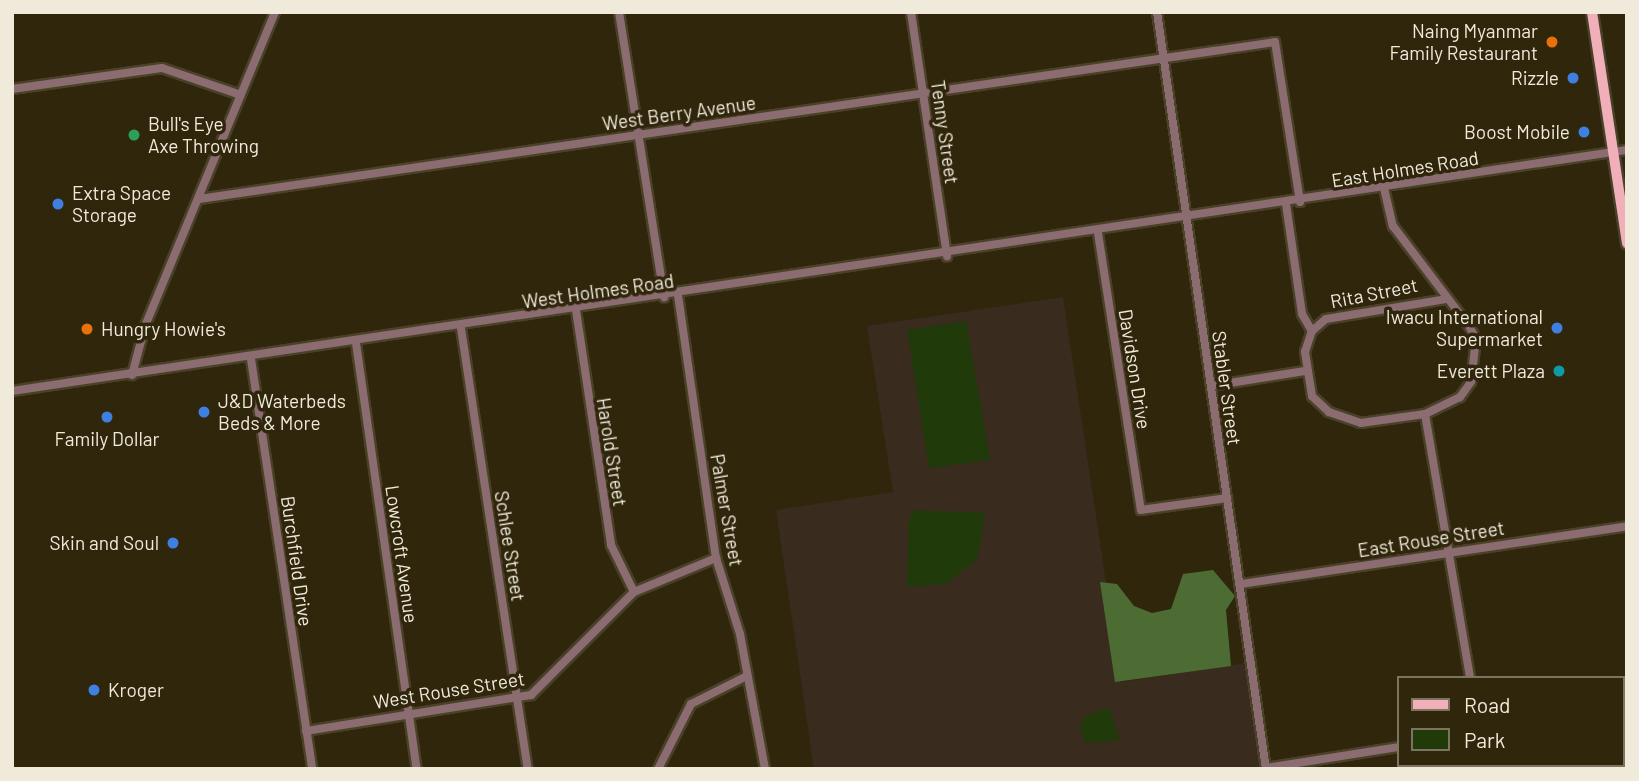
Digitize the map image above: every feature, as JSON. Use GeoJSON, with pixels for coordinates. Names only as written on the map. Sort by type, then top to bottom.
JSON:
{"type":"FeatureCollection","features":[{"type":"Feature","properties":{"kind":"main road"},"geometry":{"type":"LineString","coordinates":[[1592,12],[1627,243]]}},
{"type":"Feature","properties":{"kind":"street"},"geometry":{"type":"LineString","coordinates":[[132,375],[140,339],[275,12]]}},
{"type":"Feature","properties":{"kind":"street"},"geometry":{"type":"LineString","coordinates":[[619,12],[664,297]]}},
{"type":"Feature","properties":{"kind":"street","name":"Tenny Street"},"geometry":{"type":"LineString","coordinates":[[911,12],[947,256]]}},
{"type":"Feature","properties":{"kind":"street","name":"Stabler Street"},"geometry":{"type":"LineString","coordinates":[[1157,12],[1266,768]]}},
{"type":"Feature","properties":{"kind":"street","name":"West Berry Avenue"},"geometry":{"type":"LineString","coordinates":[[199,198],[1275,43],[1300,202]]}},
{"type":"Feature","properties":{"kind":"street"},"geometry":{"type":"LineString","coordinates":[[12,89],[162,68],[241,95]]}},
{"type":"Feature","properties":{"kind":"street","name":"East Holmes Road"},"geometry":{"type":"LineString","coordinates":[[1188,219],[1627,150]]}},
{"type":"Feature","properties":{"kind":"street"},"geometry":{"type":"LineString","coordinates":[[1286,204],[1302,314],[1312,331],[1305,371],[1312,396],[1346,421],[1425,414],[1460,397],[1471,382],[1479,352],[1469,326],[1392,226],[1384,188]]}},
{"type":"Feature","properties":{"kind":"street","name":"West Holmes Road"},"geometry":{"type":"LineString","coordinates":[[12,391],[251,359],[1188,219]]}},
{"type":"Feature","properties":{"kind":"street","name":"Davidson Drive"},"geometry":{"type":"LineString","coordinates":[[1098,233],[1141,510],[1227,498]]}},
{"type":"Feature","properties":{"kind":"street","name":"Palmer Street"},"geometry":{"type":"LineString","coordinates":[[678,295],[716,558],[747,676],[765,769]]}},
{"type":"Feature","properties":{"kind":"street","name":"Rita Street"},"geometry":{"type":"LineString","coordinates":[[1312,331],[1340,312],[1447,299]]}},
{"type":"Feature","properties":{"kind":"street","name":"Harold Street"},"geometry":{"type":"LineString","coordinates":[[576,310],[611,545],[634,592]]}},
{"type":"Feature","properties":{"kind":"street","name":"Schlee Street"},"geometry":{"type":"LineString","coordinates":[[461,328],[528,769]]}},
{"type":"Feature","properties":{"kind":"street","name":"Lowcroft Avenue"},"geometry":{"type":"LineString","coordinates":[[356,343],[417,769]]}},
{"type":"Feature","properties":{"kind":"street","name":"Burchfield Drive"},"geometry":{"type":"LineString","coordinates":[[251,359],[312,769]]}},
{"type":"Feature","properties":{"kind":"street"},"geometry":{"type":"LineString","coordinates":[[1211,386],[1305,371]]}},
{"type":"Feature","properties":{"kind":"street"},"geometry":{"type":"LineString","coordinates":[[1425,414],[1470,676]]}},
{"type":"Feature","properties":{"kind":"street","name":"East Rouse Street"},"geometry":{"type":"LineString","coordinates":[[1241,584],[1627,526]]}},
{"type":"Feature","properties":{"kind":"street","name":"West Rouse Street"},"geometry":{"type":"LineString","coordinates":[[306,731],[516,697],[538,691],[634,592],[716,558]]}},
{"type":"Feature","properties":{"kind":"street"},"geometry":{"type":"LineString","coordinates":[[659,769],[691,704],[747,676]]}},
{"type":"Feature","properties":{"kind":"street"},"geometry":{"type":"LineString","coordinates":[[1266,768],[1398,747]]}},
{"type":"Feature","properties":{"kind":"shaded area"},"geometry":{"type":"Polygon","coordinates":[[[1063,297],[1121,682],[1246,663],[1263,769],[814,769],[776,510],[893,492],[867,326],[1063,297]]]}},
{"type":"Feature","properties":{"kind":"green space"},"geometry":{"type":"Polygon","coordinates":[[[966,321],[990,460],[929,468],[907,330],[966,321]]]}},
{"type":"Feature","properties":{"kind":"green space"},"geometry":{"type":"Polygon","coordinates":[[[915,510],[985,513],[977,559],[946,584],[907,587],[909,517],[915,510]]]}},
{"type":"Feature","properties":{"kind":"green space"},"geometry":{"type":"Polygon","coordinates":[[[1213,570],[1235,596],[1226,610],[1231,666],[1115,682],[1100,582],[1117,584],[1134,606],[1152,613],[1171,609],[1183,574],[1213,570]]]}},
{"type":"Feature","properties":{"kind":"green space"},"geometry":{"type":"Polygon","coordinates":[[[1109,707],[1120,740],[1086,743],[1080,730],[1084,717],[1109,707]]]}},
{"type":"Feature","properties":{"kind":"place","name":"Naing Myanmar Family Restaurant"},"geometry":{"type":"Point","coordinates":[1552,42]}},
{"type":"Feature","properties":{"kind":"place","name":"Rizzle"},"geometry":{"type":"Point","coordinates":[1573,78]}},
{"type":"Feature","properties":{"kind":"place","name":"Boost Mobile"},"geometry":{"type":"Point","coordinates":[1584,132]}},
{"type":"Feature","properties":{"kind":"place","name":"Bull's Eye Axe Throwing"},"geometry":{"type":"Point","coordinates":[134,135]}},
{"type":"Feature","properties":{"kind":"place","name":"Extra Space Storage"},"geometry":{"type":"Point","coordinates":[58,204]}},
{"type":"Feature","properties":{"kind":"place","name":"Iwacu International Supermarket"},"geometry":{"type":"Point","coordinates":[1557,328]}},
{"type":"Feature","properties":{"kind":"place","name":"Hungry Howie's"},"geometry":{"type":"Point","coordinates":[87,329]}},
{"type":"Feature","properties":{"kind":"place","name":"Everett Plaza"},"geometry":{"type":"Point","coordinates":[1559,371]}},
{"type":"Feature","properties":{"kind":"place","name":"J&D Waterbeds Beds & More"},"geometry":{"type":"Point","coordinates":[204,412]}},
{"type":"Feature","properties":{"kind":"place","name":"Family Dollar"},"geometry":{"type":"Point","coordinates":[107,417]}},
{"type":"Feature","properties":{"kind":"place","name":"Skin and Soul"},"geometry":{"type":"Point","coordinates":[173,543]}},
{"type":"Feature","properties":{"kind":"place","name":"Kroger"},"geometry":{"type":"Point","coordinates":[94,690]}}]}
